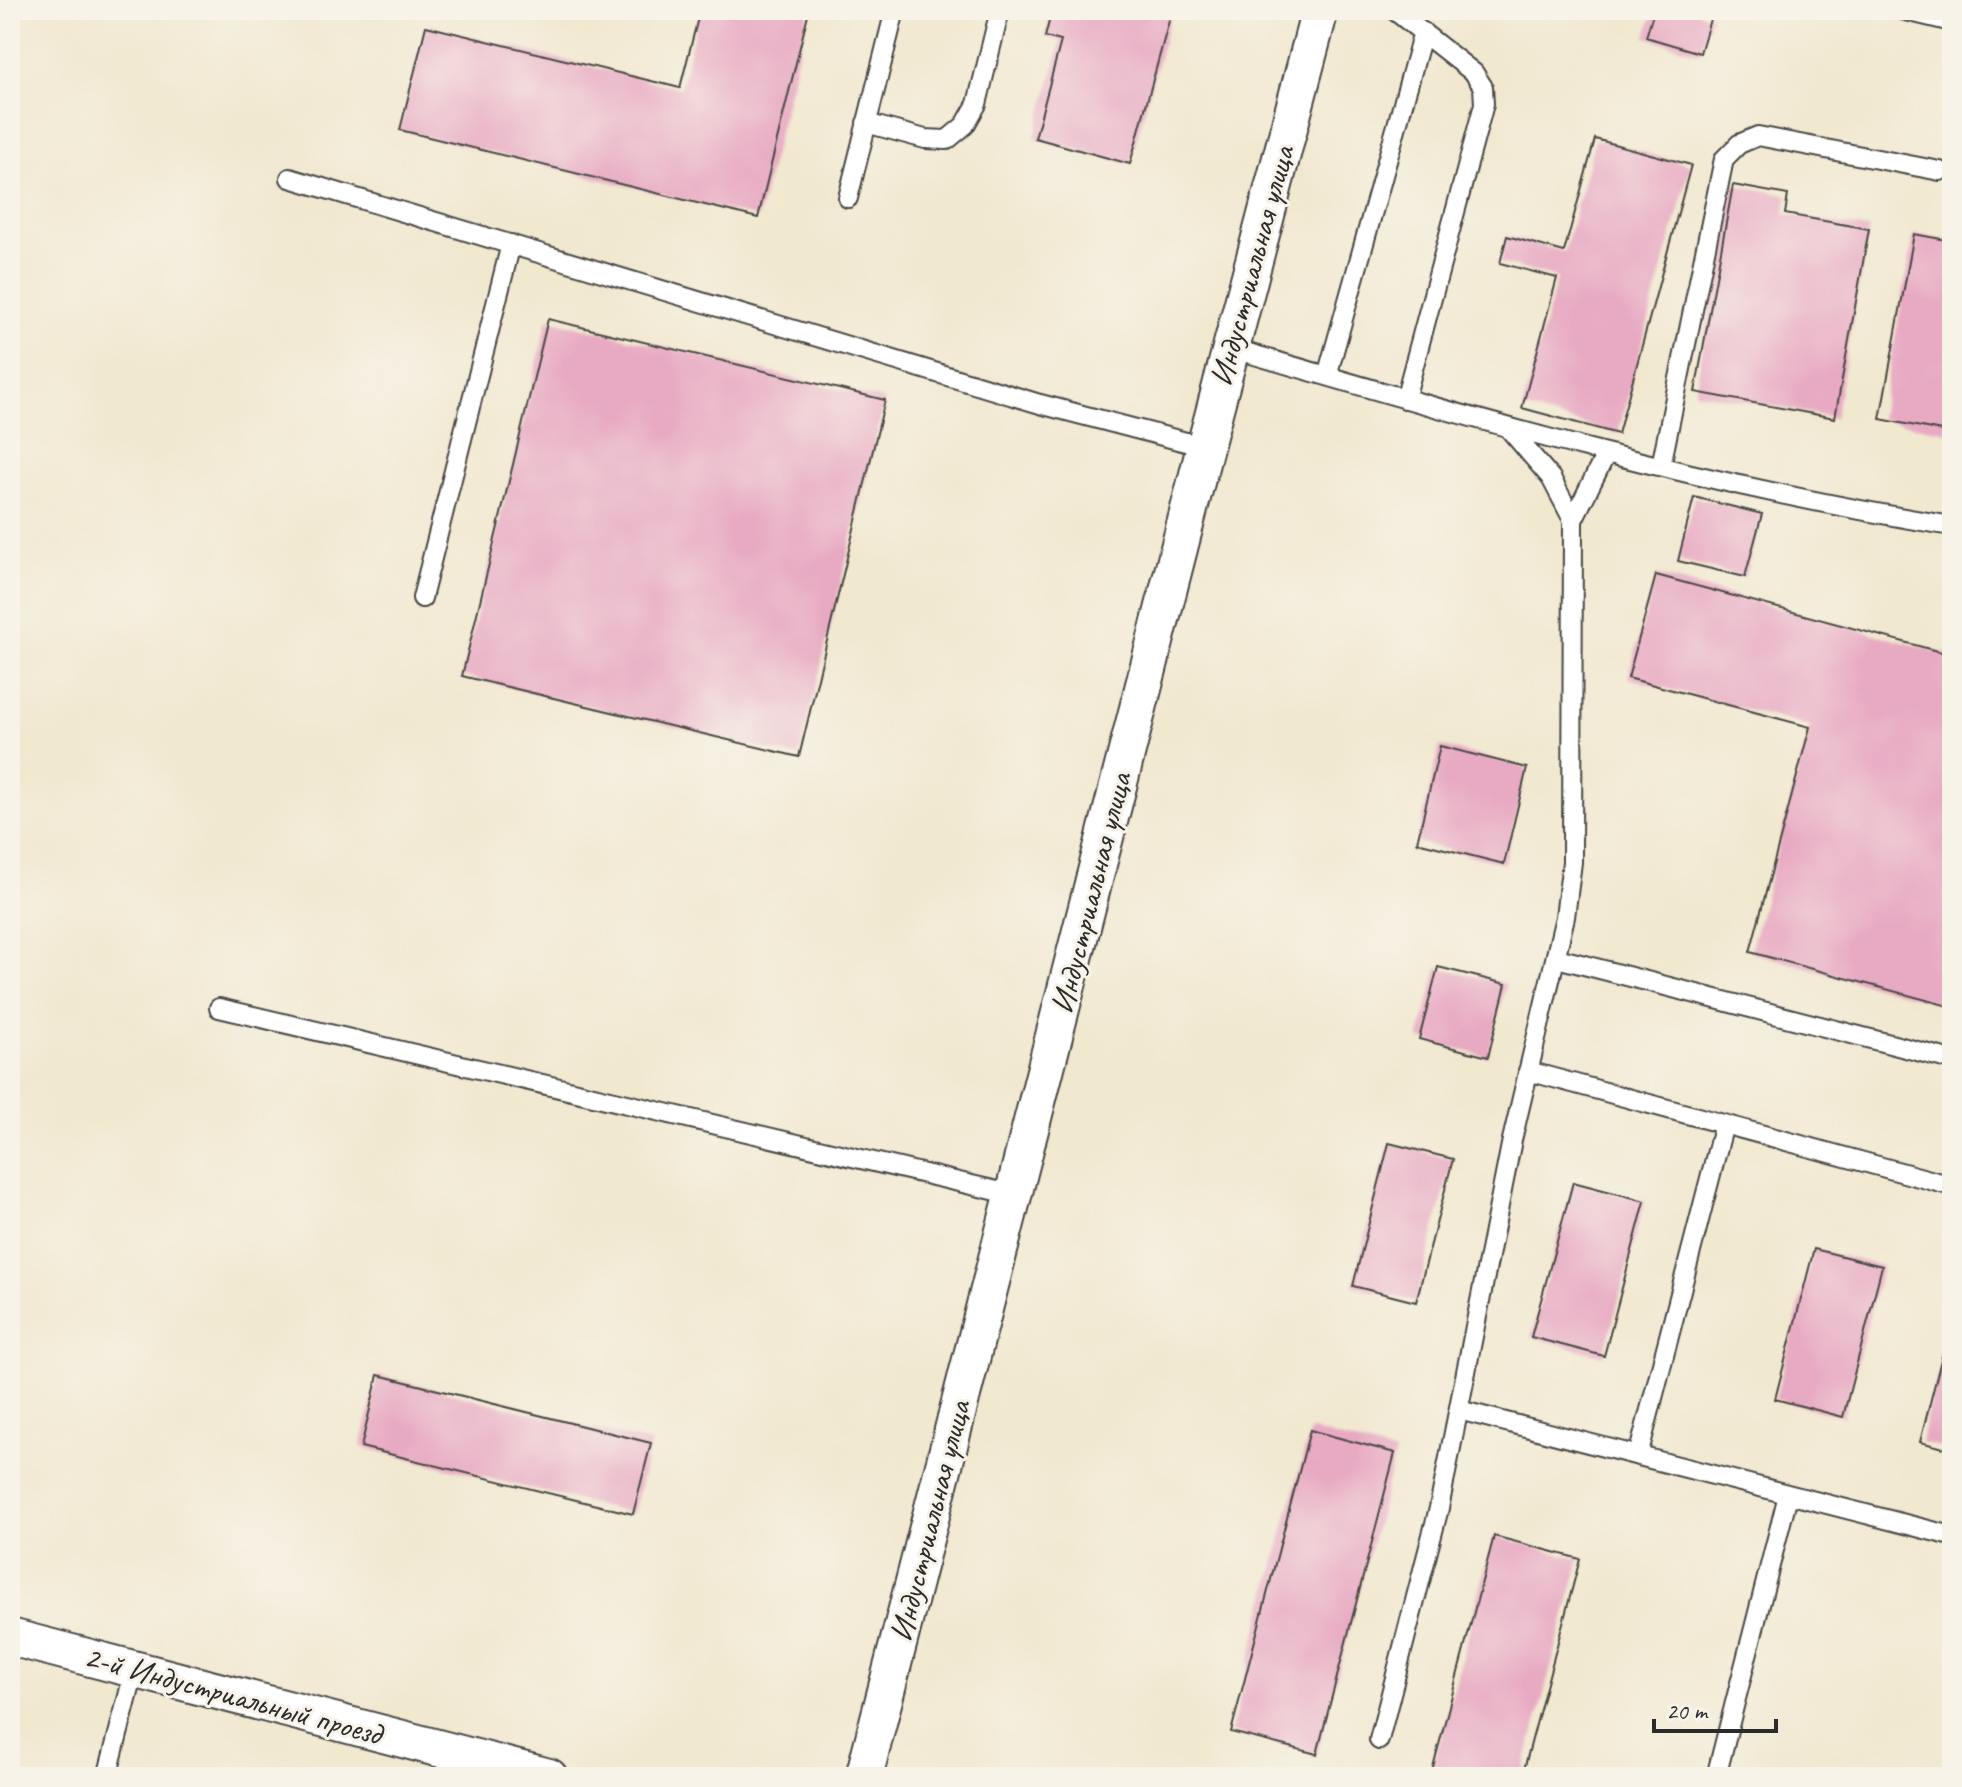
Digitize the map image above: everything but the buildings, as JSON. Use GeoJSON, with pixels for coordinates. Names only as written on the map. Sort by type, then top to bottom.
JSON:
{"type":"FeatureCollection","features":[{"type":"Feature","properties":{"kind":"street","name":"Индустриальная улица"},"geometry":{"type":"LineString","coordinates":[[864,1777],[1320,10]]}},
{"type":"Feature","properties":{"kind":"street","name":"2-й Индустриальный проезд"},"geometry":{"type":"LineString","coordinates":[[10,1637],[549,1777]]}},
{"type":"Feature","properties":{"kind":"lane"},"geometry":{"type":"LineString","coordinates":[[848,198],[895,10]]}},
{"type":"Feature","properties":{"kind":"lane"},"geometry":{"type":"LineString","coordinates":[[866,123],[925,139],[947,140],[965,125],[977,104],[1000,10]]}},
{"type":"Feature","properties":{"kind":"lane"},"geometry":{"type":"LineString","coordinates":[[1394,10],[1474,73],[1483,87],[1484,104],[1405,399]]}},
{"type":"Feature","properties":{"kind":"lane"},"geometry":{"type":"LineString","coordinates":[[1902,10],[1952,22]]}},
{"type":"Feature","properties":{"kind":"lane"},"geometry":{"type":"LineString","coordinates":[[1327,376],[1423,32]]}},
{"type":"Feature","properties":{"kind":"lane"},"geometry":{"type":"LineString","coordinates":[[1661,466],[1724,159],[1739,144],[1758,136],[1940,171]]}},
{"type":"Feature","properties":{"kind":"lane"},"geometry":{"type":"LineString","coordinates":[[290,178],[1040,404],[1205,447]]}},
{"type":"Feature","properties":{"kind":"lane"},"geometry":{"type":"LineString","coordinates":[[422,598],[511,244]]}},
{"type":"Feature","properties":{"kind":"lane"},"geometry":{"type":"LineString","coordinates":[[1231,348],[1510,430],[1606,454],[1837,505],[1952,526]]}},
{"type":"Feature","properties":{"kind":"lane"},"geometry":{"type":"LineString","coordinates":[[1510,430],[1551,478],[1573,520]]}},
{"type":"Feature","properties":{"kind":"lane"},"geometry":{"type":"LineString","coordinates":[[1379,1740],[1439,1508],[1528,1071],[1565,917],[1572,862],[1573,520],[1606,454]]}},
{"type":"Feature","properties":{"kind":"lane"},"geometry":{"type":"LineString","coordinates":[[1557,958],[1952,1060]]}},
{"type":"Feature","properties":{"kind":"lane"},"geometry":{"type":"LineString","coordinates":[[219,1008],[1014,1195]]}},
{"type":"Feature","properties":{"kind":"lane"},"geometry":{"type":"LineString","coordinates":[[1528,1071],[1952,1186]]}},
{"type":"Feature","properties":{"kind":"lane"},"geometry":{"type":"LineString","coordinates":[[1638,1456],[1724,1124]]}},
{"type":"Feature","properties":{"kind":"lane"},"geometry":{"type":"LineString","coordinates":[[1459,1410],[1952,1536]]}},
{"type":"Feature","properties":{"kind":"lane"},"geometry":{"type":"LineString","coordinates":[[1716,1777],[1788,1495]]}},
{"type":"Feature","properties":{"kind":"lane"},"geometry":{"type":"LineString","coordinates":[[107,1777],[135,1669]]}}]}
